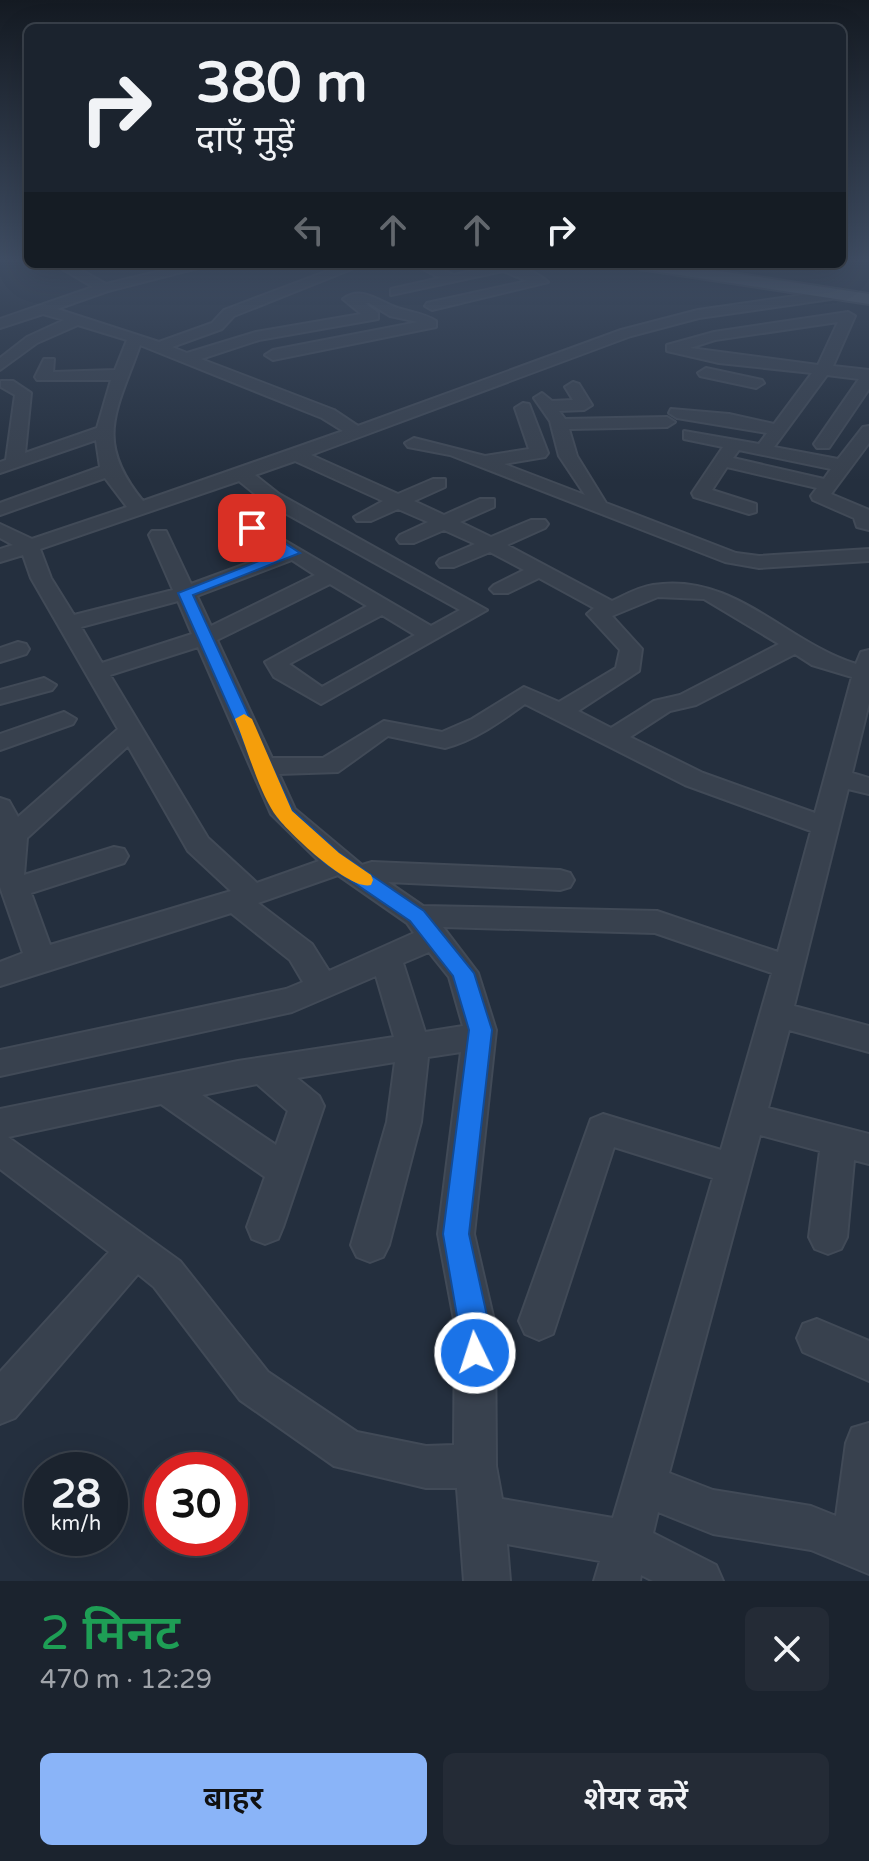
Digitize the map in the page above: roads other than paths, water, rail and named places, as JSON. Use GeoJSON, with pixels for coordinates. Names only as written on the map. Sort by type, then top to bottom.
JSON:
{"type":"FeatureCollection","features":[{"type":"Feature","properties":{"kind":"street"},"geometry":{"type":"LineString","coordinates":[[0,365],[32,340],[47,333]]}},
{"type":"Feature","properties":{"kind":"street"},"geometry":{"type":"LineString","coordinates":[[119,333],[328,414],[354,431]]}},
{"type":"Feature","properties":{"kind":"street"},"geometry":{"type":"LineString","coordinates":[[159,347],[198,333]]}},
{"type":"Feature","properties":{"kind":"street"},"geometry":{"type":"LineString","coordinates":[[187,358],[260,333]]}},
{"type":"Feature","properties":{"kind":"street"},"geometry":{"type":"LineString","coordinates":[[273,355],[399,338],[411,333]]}},
{"type":"Feature","properties":{"kind":"street"},"geometry":{"type":"LineString","coordinates":[[0,556],[242,474],[626,333],[672,348],[719,358],[869,375],[851,407],[823,444]]}},
{"type":"Feature","properties":{"kind":"street"},"geometry":{"type":"LineString","coordinates":[[672,348],[736,333]]}},
{"type":"Feature","properties":{"kind":"street"},"geometry":{"type":"LineString","coordinates":[[763,450],[824,368],[840,333]]}},
{"type":"Feature","properties":{"kind":"street"},"geometry":{"type":"LineString","coordinates":[[135,338],[112,395],[106,431],[109,470],[138,508]]}},
{"type":"Feature","properties":{"kind":"street"},"geometry":{"type":"LineString","coordinates":[[719,358],[702,378],[752,388],[773,364]]}},
{"type":"Feature","properties":{"kind":"street"},"geometry":{"type":"LineString","coordinates":[[4,386],[46,370],[122,375]]}},
{"type":"Feature","properties":{"kind":"street"},"geometry":{"type":"LineString","coordinates":[[4,386],[23,393],[9,443],[7,465],[106,431]]}},
{"type":"Feature","properties":{"kind":"street"},"geometry":{"type":"LineString","coordinates":[[573,387],[584,405],[545,402],[559,424],[568,456],[597,499],[597,506]]}},
{"type":"Feature","properties":{"kind":"street"},"geometry":{"type":"LineString","coordinates":[[482,462],[539,453],[523,408]]}},
{"type":"Feature","properties":{"kind":"street"},"geometry":{"type":"LineString","coordinates":[[559,424],[672,418],[729,419],[778,430]]}},
{"type":"Feature","properties":{"kind":"street"},"geometry":{"type":"LineString","coordinates":[[869,431],[820,496],[864,515],[864,523],[869,524]]}},
{"type":"Feature","properties":{"kind":"street"},"geometry":{"type":"LineString","coordinates":[[690,435],[844,466]]}},
{"type":"Feature","properties":{"kind":"street"},"geometry":{"type":"LineString","coordinates":[[414,443],[455,451],[732,558],[759,562],[869,555]]}},
{"type":"Feature","properties":{"kind":"street"},"geometry":{"type":"LineString","coordinates":[[734,444],[701,493],[749,508]]}},
{"type":"Feature","properties":{"kind":"street"},"geometry":{"type":"LineString","coordinates":[[295,454],[491,544],[612,609]]}},
{"type":"Feature","properties":{"kind":"street"},"geometry":{"type":"LineString","coordinates":[[723,461],[828,485]]}},
{"type":"Feature","properties":{"kind":"street"},"geometry":{"type":"LineString","coordinates":[[0,509],[109,470]]}},
{"type":"Feature","properties":{"kind":"street"},"geometry":{"type":"LineString","coordinates":[[242,474],[272,498],[476,610],[321,697],[282,672],[276,662],[383,606]]}},
{"type":"Feature","properties":{"kind":"street"},"geometry":{"type":"LineString","coordinates":[[364,517],[439,483]]}},
{"type":"Feature","properties":{"kind":"street"},"geometry":{"type":"LineString","coordinates":[[407,539],[487,503]]}},
{"type":"Feature","properties":{"kind":"street"},"geometry":{"type":"LineString","coordinates":[[231,515],[430,635]]}},
{"type":"Feature","properties":{"kind":"street"},"geometry":{"type":"LineString","coordinates":[[447,563],[538,524]]}},
{"type":"Feature","properties":{"kind":"street"},"geometry":{"type":"LineString","coordinates":[[0,530],[29,545],[41,578],[99,671],[198,844],[244,898],[301,952],[322,986]]}},
{"type":"Feature","properties":{"kind":"street"},"geometry":{"type":"LineString","coordinates":[[159,535],[284,814],[351,871],[425,926],[463,973],[480,1036],[456,1234],[475,1325],[475,1466],[483,1518],[487,1581]]}},
{"type":"Feature","properties":{"kind":"street"},"geometry":{"type":"LineString","coordinates":[[69,623],[185,593],[293,553]]}},
{"type":"Feature","properties":{"kind":"street"},"geometry":{"type":"LineString","coordinates":[[707,593],[732,558]]}},
{"type":"Feature","properties":{"kind":"street"},"geometry":{"type":"LineString","coordinates":[[501,589],[540,570]]}},
{"type":"Feature","properties":{"kind":"street"},"geometry":{"type":"LineString","coordinates":[[99,671],[206,637],[331,575]]}},
{"type":"Feature","properties":{"kind":"street"},"geometry":{"type":"LineString","coordinates":[[560,712],[627,671],[631,649],[598,614],[655,591],[707,593],[729,602],[820,660],[867,666],[853,782],[825,826],[777,1014],[622,1562]]}},
{"type":"Feature","properties":{"kind":"street"},"geometry":{"type":"LineString","coordinates":[[612,738],[662,706],[688,700],[796,644]]}},
{"type":"Feature","properties":{"kind":"street"},"geometry":{"type":"LineString","coordinates":[[0,697],[44,685]]}},
{"type":"Feature","properties":{"kind":"street"},"geometry":{"type":"LineString","coordinates":[[264,766],[329,766],[384,728],[445,740],[481,724],[524,694],[694,779],[825,826]]}},
{"type":"Feature","properties":{"kind":"street"},"geometry":{"type":"LineString","coordinates":[[0,742],[64,719]]}},
{"type":"Feature","properties":{"kind":"street"},"geometry":{"type":"LineString","coordinates":[[14,835],[132,729]]}},
{"type":"Feature","properties":{"kind":"street"},"geometry":{"type":"LineString","coordinates":[[0,807],[14,835],[8,870],[40,959]]}},
{"type":"Feature","properties":{"kind":"street"},"geometry":{"type":"LineString","coordinates":[[15,888],[114,856]]}},
{"type":"Feature","properties":{"kind":"street"},"geometry":{"type":"LineString","coordinates":[[0,974],[40,959],[244,898],[351,871],[560,880]]}},
{"type":"Feature","properties":{"kind":"street"},"geometry":{"type":"LineString","coordinates":[[0,1063],[292,1000],[386,958],[425,926],[657,922],[789,967]]}},
{"type":"Feature","properties":{"kind":"street"},"geometry":{"type":"LineString","coordinates":[[370,1245],[404,1122],[413,1046],[386,958]]}},
{"type":"Feature","properties":{"kind":"street"},"geometry":{"type":"LineString","coordinates":[[777,1014],[869,1039]]}},
{"type":"Feature","properties":{"kind":"street"},"geometry":{"type":"LineString","coordinates":[[0,1124],[263,1070],[480,1036]]}},
{"type":"Feature","properties":{"kind":"street"},"geometry":{"type":"LineString","coordinates":[[263,1070],[307,1106],[265,1227]]}},
{"type":"Feature","properties":{"kind":"street"},"geometry":{"type":"LineString","coordinates":[[166,1089],[285,1171]]}},
{"type":"Feature","properties":{"kind":"street"},"geometry":{"type":"LineString","coordinates":[[748,1117],[854,1145],[828,1237]]}},
{"type":"Feature","properties":{"kind":"street"},"geometry":{"type":"LineString","coordinates":[[539,1321],[603,1129],[733,1169]]}},
{"type":"Feature","properties":{"kind":"street"},"geometry":{"type":"LineString","coordinates":[[0,1149],[167,1274],[254,1386],[349,1451],[426,1467],[475,1466]]}},
{"type":"Feature","properties":{"kind":"street"},"geometry":{"type":"LineString","coordinates":[[0,1403],[135,1250]]}},
{"type":"Feature","properties":{"kind":"street"},"geometry":{"type":"LineString","coordinates":[[817,1338],[869,1361]]}},
{"type":"Feature","properties":{"kind":"street"},"geometry":{"type":"LineString","coordinates":[[643,1484],[713,1512],[811,1528],[861,1549],[867,1443]]}},
{"type":"Feature","properties":{"kind":"street"},"geometry":{"type":"LineString","coordinates":[[483,1518],[622,1562],[700,1581]]}}]}
